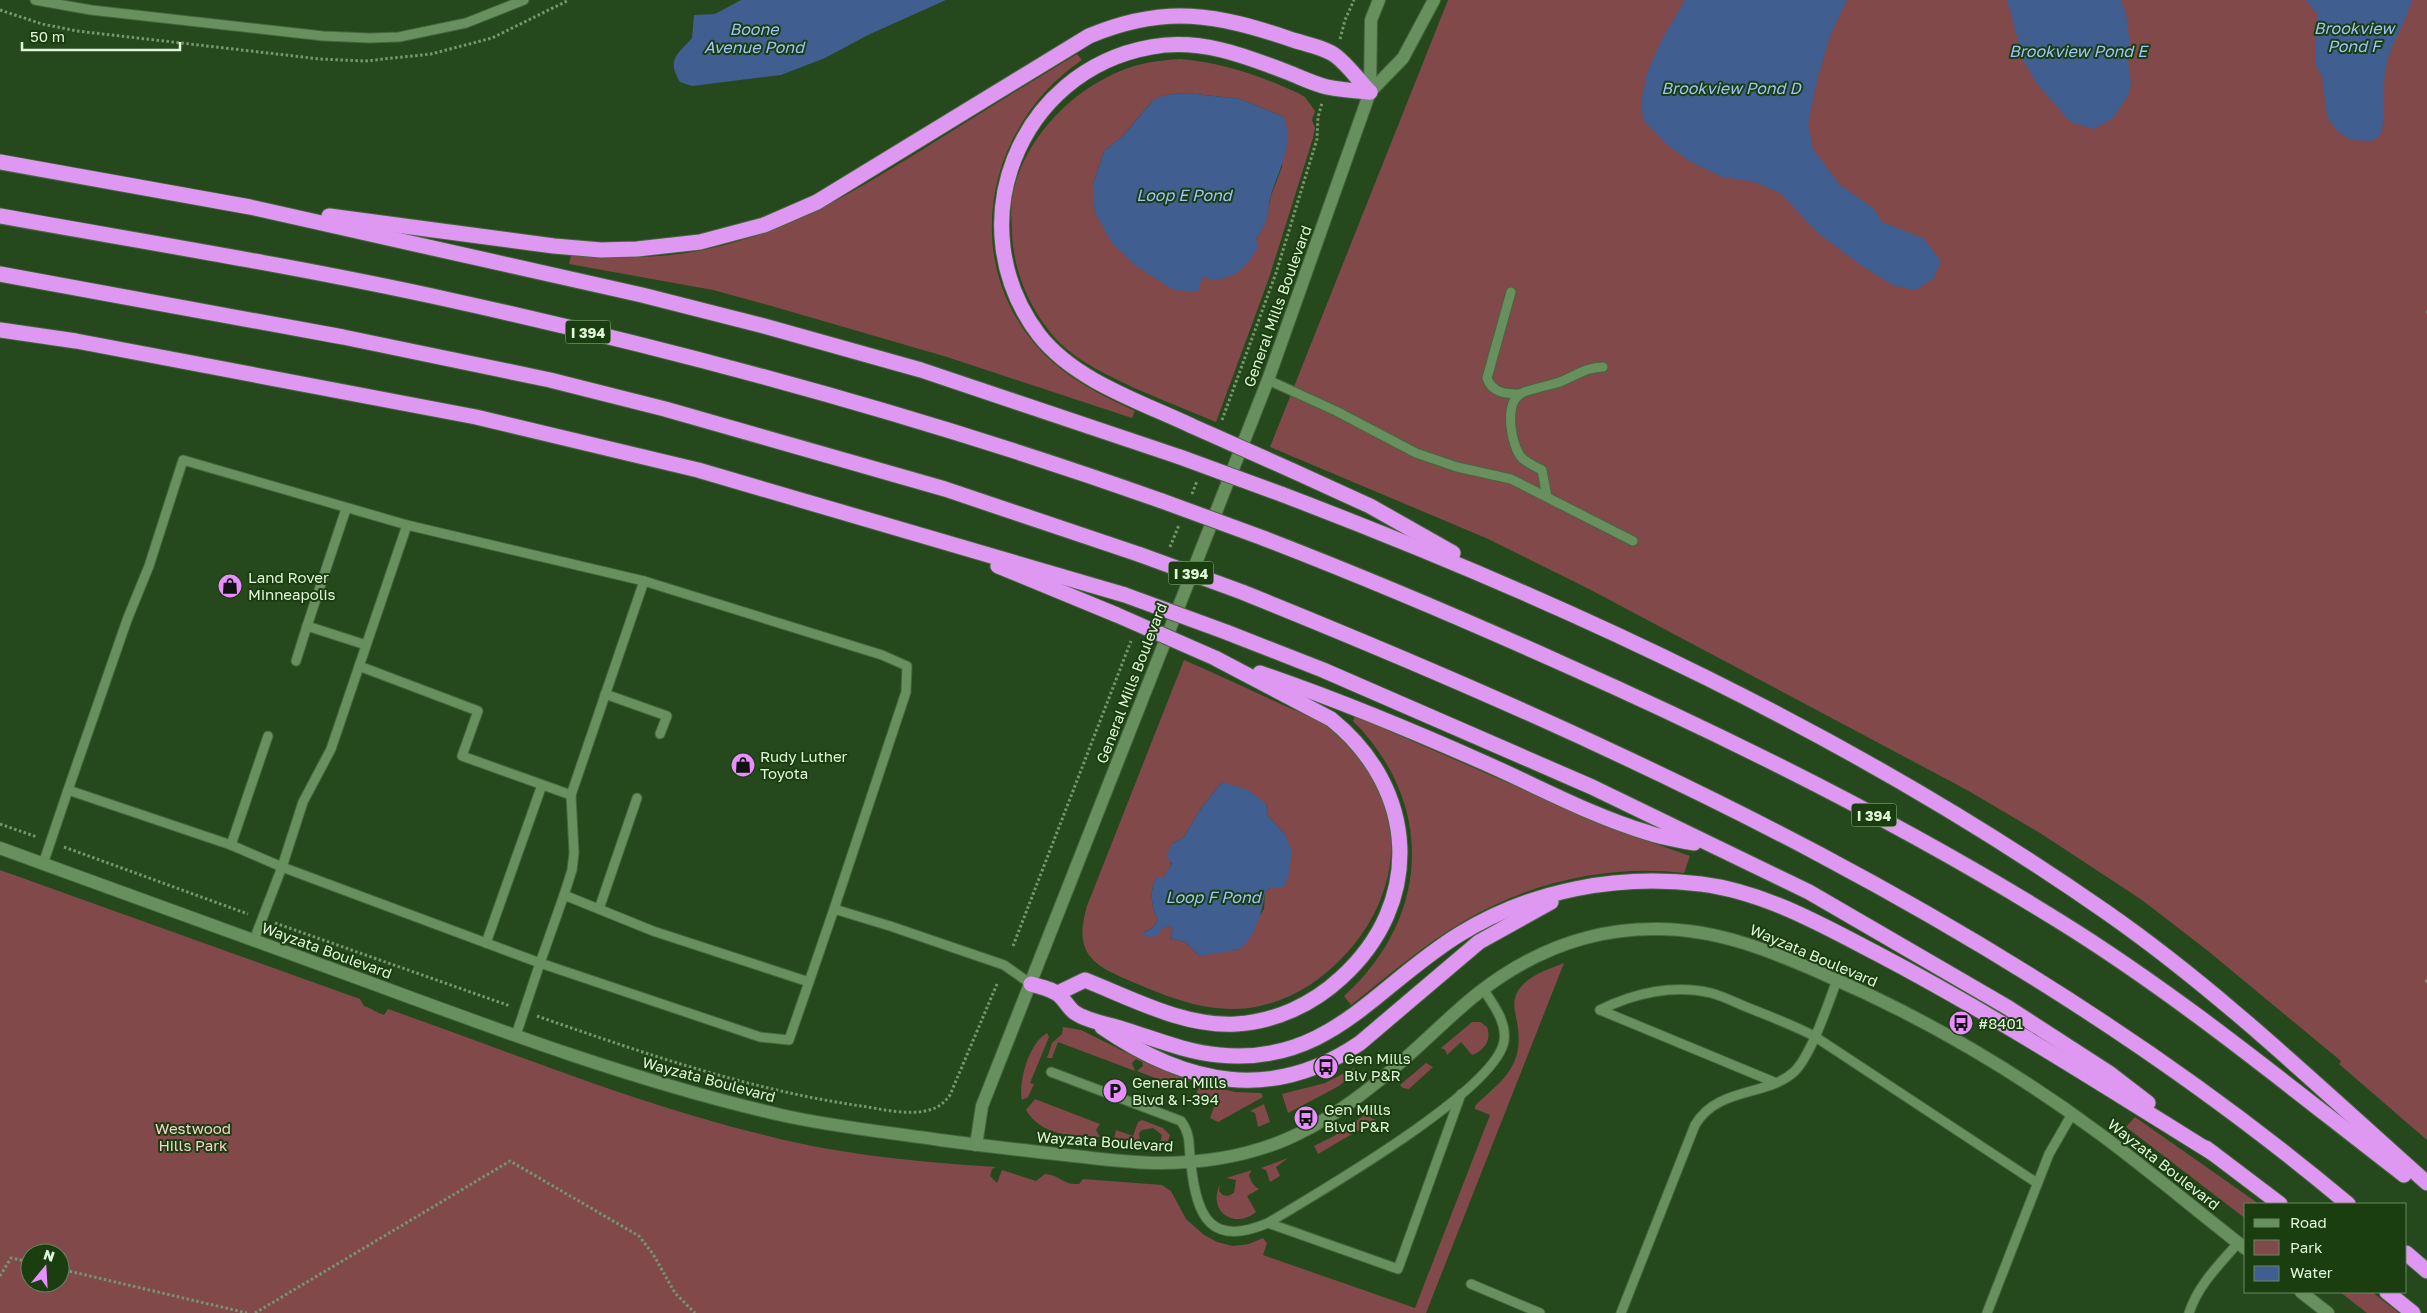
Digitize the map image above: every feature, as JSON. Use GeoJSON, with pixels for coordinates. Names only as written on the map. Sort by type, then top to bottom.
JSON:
{"type":"FeatureCollection","features":[{"type":"Feature","properties":{"kind":"highway"},"geometry":{"type":"LineString","coordinates":[[250,207],[385,222],[554,246],[602,250],[637,249],[700,242],[764,225],[818,202],[1089,36],[1111,27],[1160,16],[1185,15],[1224,19],[1248,25],[1335,55],[1370,92]]}},
{"type":"Feature","properties":{"kind":"highway"},"geometry":{"type":"LineString","coordinates":[[1370,92],[1326,87],[1236,53],[1214,47],[1177,44],[1152,47],[1123,55],[1088,71],[1048,102],[1024,138],[1006,182],[1001,211],[1004,255],[1020,305],[1040,335],[1069,362],[1112,389],[1370,506],[1518,590]]}},
{"type":"Feature","properties":{"kind":"highway"},"geometry":{"type":"LineString","coordinates":[[0,157],[36,167]]}},
{"type":"Feature","properties":{"kind":"highway"},"geometry":{"type":"LineString","coordinates":[[0,162],[250,207],[516,265],[764,326],[921,370],[1180,456],[1386,534],[1518,590],[1688,668],[1815,733],[1936,803],[2107,912],[2166,956],[2233,1012],[2427,1183]]}},
{"type":"Feature","properties":{"kind":"highway","name":"I 394"},"geometry":{"type":"LineString","coordinates":[[0,216],[448,300],[704,360],[952,432],[1068,468],[1263,538],[1356,574],[1639,697],[1800,776],[1926,843],[2059,921],[2142,977],[2218,1031],[2427,1193]]}},
{"type":"Feature","properties":{"kind":"highway","name":"I 394"},"geometry":{"type":"LineString","coordinates":[[0,274],[343,337],[550,380],[665,409],[936,486],[1141,554],[1242,592],[1528,711],[1741,812],[1868,879],[1954,927],[2086,1009],[2205,1092],[2271,1141],[2347,1203]]}},
{"type":"Feature","properties":{"kind":"highway"},"geometry":{"type":"LineString","coordinates":[[0,322],[76,340],[476,417],[698,470],[1125,595],[1226,632],[1323,670],[1592,787],[1809,892],[2007,1007],[2109,1073],[2279,1203]]}},
{"type":"Feature","properties":{"kind":"highway"},"geometry":{"type":"LineString","coordinates":[[0,330],[76,340]]}},
{"type":"Feature","properties":{"kind":"highway"},"geometry":{"type":"LineString","coordinates":[[942,542],[1216,658],[1342,703],[1485,763],[1587,810],[1650,834],[1716,848]]}},
{"type":"Feature","properties":{"kind":"highway"},"geometry":{"type":"LineString","coordinates":[[1058,993],[1085,980],[1188,1019],[1236,1024],[1272,1017],[1320,997],[1368,951],[1388,915],[1400,876],[1398,832],[1388,795],[1373,764],[1348,732],[1331,719],[1216,658]]}},
{"type":"Feature","properties":{"kind":"highway"},"geometry":{"type":"LineString","coordinates":[[1031,984],[1058,993],[1074,1013],[1201,1053],[1232,1056],[1284,1051],[1307,1043],[1348,1021],[1434,952],[1484,920],[1516,906],[1553,892],[1584,888],[1644,881],[1700,884],[1749,894],[1816,922],[1969,1003],[2214,1154]]}},
{"type":"Feature","properties":{"kind":"highway"},"geometry":{"type":"LineString","coordinates":[[1090,1019],[1127,1044],[1154,1058],[1199,1073],[1249,1082],[1297,1074],[1341,1056],[1360,1043],[1479,942],[1524,915],[1584,888]]}},
{"type":"Feature","properties":{"kind":"highway"},"geometry":{"type":"LineString","coordinates":[[2407,1254],[2427,1272]]}},
{"type":"Feature","properties":{"kind":"highway"},"geometry":{"type":"LineString","coordinates":[[2388,1293],[2413,1313]]}},
{"type":"Feature","properties":{"kind":"street","name":"General Mills Boulevard"},"geometry":{"type":"LineString","coordinates":[[976,1145],[982,1106],[1268,380],[1370,92],[1371,20],[1379,0]]}},
{"type":"Feature","properties":{"kind":"street","name":"General Mills Boulevard"},"geometry":{"type":"LineString","coordinates":[[1370,92],[1403,58],[1434,0]]}},
{"type":"Feature","properties":{"kind":"street","name":"Wayzata Boulevard"},"geometry":{"type":"LineString","coordinates":[[0,848],[516,1035],[652,1082],[780,1115],[838,1126],[976,1145],[1120,1161],[1190,1163],[1256,1151],[1293,1138],[1324,1122],[1394,1068],[1483,989],[1520,964],[1547,950],[1604,934],[1657,929],[1686,930],[1724,937],[1769,951],[1837,980],[1895,1008],[1971,1049],[2072,1114],[2242,1246]]}},
{"type":"Feature","properties":{"kind":"street"},"geometry":{"type":"LineString","coordinates":[[2302,1293],[2328,1313]]}},
{"type":"Feature","properties":{"kind":"lane"},"geometry":{"type":"LineString","coordinates":[[35,0],[91,10],[294,33],[369,38],[400,37],[466,23],[524,0]]}},
{"type":"Feature","properties":{"kind":"lane"},"geometry":{"type":"LineString","coordinates":[[1510,292],[1488,378],[1489,384],[1496,391],[1520,394],[1555,384],[1592,368],[1603,368]]}},
{"type":"Feature","properties":{"kind":"lane"},"geometry":{"type":"LineString","coordinates":[[1268,380],[1336,411],[1416,453],[1457,467],[1511,479],[1633,541]]}},
{"type":"Feature","properties":{"kind":"lane"},"geometry":{"type":"LineString","coordinates":[[1520,394],[1510,412],[1513,432],[1522,458],[1542,470],[1547,497]]}},
{"type":"Feature","properties":{"kind":"lane"},"geometry":{"type":"LineString","coordinates":[[43,864],[68,790],[127,620],[158,542],[183,460],[346,509],[644,581],[882,656],[907,666],[906,692],[789,1040],[760,1037],[540,963],[282,867],[231,845],[68,790]]}},
{"type":"Feature","properties":{"kind":"lane"},"geometry":{"type":"LineString","coordinates":[[296,661],[346,509]]}},
{"type":"Feature","properties":{"kind":"lane"},"geometry":{"type":"LineString","coordinates":[[254,940],[282,867],[303,802],[331,749],[407,525]]}},
{"type":"Feature","properties":{"kind":"lane"},"geometry":{"type":"LineString","coordinates":[[516,1035],[572,870],[574,853],[571,795],[644,581]]}},
{"type":"Feature","properties":{"kind":"lane"},"geometry":{"type":"LineString","coordinates":[[307,626],[366,645]]}},
{"type":"Feature","properties":{"kind":"lane"},"geometry":{"type":"LineString","coordinates":[[359,666],[478,711],[462,756],[571,795]]}},
{"type":"Feature","properties":{"kind":"lane"},"geometry":{"type":"LineString","coordinates":[[605,694],[667,716],[660,734]]}},
{"type":"Feature","properties":{"kind":"lane"},"geometry":{"type":"LineString","coordinates":[[231,845],[268,736]]}},
{"type":"Feature","properties":{"kind":"lane"},"geometry":{"type":"LineString","coordinates":[[486,943],[542,785]]}},
{"type":"Feature","properties":{"kind":"lane"},"geometry":{"type":"LineString","coordinates":[[599,909],[637,798]]}},
{"type":"Feature","properties":{"kind":"lane"},"geometry":{"type":"LineString","coordinates":[[564,894],[653,931],[809,982]]}},
{"type":"Feature","properties":{"kind":"lane"},"geometry":{"type":"LineString","coordinates":[[834,909],[1004,965],[1031,984]]}},
{"type":"Feature","properties":{"kind":"lane"},"geometry":{"type":"LineString","coordinates":[[1621,1313],[1695,1125],[1703,1112],[1715,1104],[1774,1082],[1795,1070],[1814,1036],[1837,980]]}},
{"type":"Feature","properties":{"kind":"lane"},"geometry":{"type":"LineString","coordinates":[[1051,1072],[1181,1121],[1187,1130],[1190,1140],[1190,1163],[1195,1194],[1209,1222],[1220,1229],[1248,1232],[1268,1223],[1420,1127],[1461,1093],[1495,1060],[1504,1040],[1498,1010],[1483,989]]}},
{"type":"Feature","properties":{"kind":"lane"},"geometry":{"type":"LineString","coordinates":[[1774,1082],[1600,1010],[1619,1000],[1639,994],[1697,990],[1722,997],[1814,1036],[2037,1183]]}},
{"type":"Feature","properties":{"kind":"lane"},"geometry":{"type":"LineString","coordinates":[[1268,1223],[1398,1269],[1461,1093]]}},
{"type":"Feature","properties":{"kind":"lane"},"geometry":{"type":"LineString","coordinates":[[1987,1313],[2048,1154],[2072,1114]]}},
{"type":"Feature","properties":{"kind":"lane"},"geometry":{"type":"LineString","coordinates":[[2189,1313],[2197,1295],[2211,1274],[2242,1246]]}},
{"type":"Feature","properties":{"kind":"lane"},"geometry":{"type":"LineString","coordinates":[[1471,1284],[1540,1313]]}},
{"type":"Feature","properties":{"kind":"path"},"geometry":{"type":"LineString","coordinates":[[1345,20],[1354,0]]}},
{"type":"Feature","properties":{"kind":"path"},"geometry":{"type":"LineString","coordinates":[[1219,429],[1276,273],[1317,139],[1318,117]]}},
{"type":"Feature","properties":{"kind":"path"},"geometry":{"type":"LineString","coordinates":[[1189,501],[1200,474]]}},
{"type":"Feature","properties":{"kind":"path"},"geometry":{"type":"LineString","coordinates":[[1167,555],[1182,519]]}},
{"type":"Feature","properties":{"kind":"path"},"geometry":{"type":"LineString","coordinates":[[1013,946],[1134,635]]}},
{"type":"Feature","properties":{"kind":"path"},"geometry":{"type":"LineString","coordinates":[[0,824],[29,835]]}},
{"type":"Feature","properties":{"kind":"path"},"geometry":{"type":"LineString","coordinates":[[69,849],[504,1005]]}},
{"type":"Feature","properties":{"kind":"path"},"geometry":{"type":"LineString","coordinates":[[541,1017],[637,1050],[751,1084],[825,1100],[913,1112],[928,1110],[938,1106],[950,1095],[996,984]]}},
{"type":"Feature","properties":{"kind":"path"},"geometry":{"type":"LineString","coordinates":[[255,1313],[510,1161],[639,1236],[653,1254],[675,1293],[695,1313]]}},
{"type":"Feature","properties":{"kind":"path"},"geometry":{"type":"LineString","coordinates":[[0,1276],[11,1258],[20,1260]]}},
{"type":"Feature","properties":{"kind":"path"},"geometry":{"type":"LineString","coordinates":[[70,1271],[247,1313]]}},
{"type":"Feature","properties":{"kind":"green space"},"geometry":{"type":"Polygon","coordinates":[[[1448,0],[2427,0],[2427,1140],[2339,1064],[2341,1061],[2208,951],[2142,900],[2040,833],[1967,790],[1589,589],[1486,538],[1270,447],[1448,0]]]}},
{"type":"Feature","properties":{"kind":"green space"},"geometry":{"type":"Polygon","coordinates":[[[1077,54],[1082,60],[1049,88],[1023,121],[1005,158],[994,197],[992,238],[999,278],[1016,317],[1042,352],[1074,378],[1135,411],[1132,418],[947,357],[768,305],[713,290],[569,264],[571,255],[637,257],[703,250],[734,243],[792,222],[872,180],[1077,54]]]}},
{"type":"Feature","properties":{"kind":"green space"},"geometry":{"type":"Polygon","coordinates":[[[1173,59],[1212,63],[1255,75],[1305,97],[1315,111],[1312,120],[1315,128],[1313,138],[1269,278],[1216,422],[1113,378],[1075,356],[1061,344],[1042,321],[1027,294],[1017,265],[1012,235],[1011,207],[1017,177],[1036,139],[1050,122],[1081,93],[1099,81],[1133,66],[1173,59]],[[1187,93],[1165,95],[1152,101],[1123,136],[1104,151],[1093,184],[1095,213],[1202,277],[1256,239],[1266,221],[1271,196],[1282,167],[1284,117],[1240,99],[1187,93]]]}},
{"type":"Feature","properties":{"kind":"green space"},"geometry":{"type":"Polygon","coordinates":[[[1184,660],[1324,724],[1336,732],[1360,757],[1378,784],[1388,813],[1391,844],[1388,874],[1379,904],[1363,933],[1341,959],[1310,985],[1287,997],[1262,1006],[1249,1008],[1233,1009],[1202,1006],[1172,998],[1115,974],[1094,961],[1084,945],[1082,934],[1083,921],[1087,906],[1184,660]],[[1222,782],[1199,811],[1184,837],[1172,844],[1172,858],[1169,869],[1164,877],[1157,877],[1152,893],[1154,910],[1158,921],[1151,929],[1142,933],[1169,926],[1173,928],[1170,938],[1185,942],[1200,956],[1217,951],[1237,950],[1264,909],[1265,892],[1270,888],[1285,834],[1268,816],[1266,804],[1222,782]]]}},
{"type":"Feature","properties":{"kind":"green space"},"geometry":{"type":"Polygon","coordinates":[[[1355,716],[1611,828],[1690,856],[1684,873],[1626,871],[1597,874],[1540,887],[1513,897],[1486,909],[1447,932],[1351,1005],[1344,996],[1372,965],[1393,932],[1407,897],[1412,860],[1409,824],[1399,788],[1380,753],[1353,721],[1355,716]]]}},
{"type":"Feature","properties":{"kind":"green space","name":"Westwood Hills Park"},"geometry":{"type":"Polygon","coordinates":[[[0,870],[360,999],[364,1006],[381,1014],[384,1015],[388,1009],[624,1094],[720,1123],[796,1143],[853,1153],[939,1163],[996,1167],[992,1169],[990,1176],[997,1183],[1002,1170],[1036,1181],[1045,1174],[1074,1184],[1079,1184],[1083,1179],[1162,1185],[1171,1191],[1186,1219],[1204,1235],[1217,1242],[1233,1246],[1249,1244],[1263,1238],[1267,1243],[1263,1255],[1415,1308],[1490,1115],[1475,1109],[1475,1106],[1504,1078],[1513,1065],[1518,1051],[1519,1040],[1514,1002],[1517,993],[1529,980],[1546,970],[1564,963],[1426,1313],[0,1313],[0,870]]]}},
{"type":"Feature","properties":{"kind":"green space"},"geometry":{"type":"Polygon","coordinates":[[[1472,1022],[1480,1022],[1487,1027],[1488,1041],[1483,1048],[1472,1055],[1461,1042],[1447,1055],[1445,1050],[1441,1048],[1472,1022]]]}},
{"type":"Feature","properties":{"kind":"green space"},"geometry":{"type":"Polygon","coordinates":[[[1063,1027],[1081,1030],[1149,1064],[1190,1081],[1186,1083],[1183,1089],[1137,1071],[1143,1066],[1142,1062],[1136,1059],[1132,1063],[1135,1071],[1058,1042],[1052,1058],[1047,1058],[1052,1043],[1062,1034],[1063,1027]]]}},
{"type":"Feature","properties":{"kind":"green space"},"geometry":{"type":"Polygon","coordinates":[[[1047,1033],[1049,1037],[1030,1083],[1034,1084],[1028,1097],[1022,1100],[1023,1074],[1026,1064],[1035,1045],[1047,1033]]]}},
{"type":"Feature","properties":{"kind":"green space"},"geometry":{"type":"Polygon","coordinates":[[[1426,1063],[1433,1067],[1409,1089],[1403,1088],[1400,1085],[1426,1063]]]}},
{"type":"Feature","properties":{"kind":"green space"},"geometry":{"type":"Polygon","coordinates":[[[1354,1068],[1357,1071],[1339,1086],[1288,1113],[1282,1094],[1325,1083],[1354,1068]]]}},
{"type":"Feature","properties":{"kind":"green space"},"geometry":{"type":"Polygon","coordinates":[[[1197,1083],[1235,1092],[1261,1093],[1263,1097],[1218,1122],[1210,1118],[1216,1101],[1196,1094],[1199,1088],[1197,1083]]]}},
{"type":"Feature","properties":{"kind":"green space"},"geometry":{"type":"Polygon","coordinates":[[[1035,1099],[1100,1124],[1096,1130],[1100,1137],[1058,1133],[1040,1125],[1026,1110],[1035,1099]]]}},
{"type":"Feature","properties":{"kind":"green space"},"geometry":{"type":"Polygon","coordinates":[[[1264,1104],[1270,1122],[1258,1127],[1255,1113],[1250,1111],[1264,1104]]]}},
{"type":"Feature","properties":{"kind":"green space"},"geometry":{"type":"Polygon","coordinates":[[[1369,1112],[1371,1118],[1376,1120],[1318,1154],[1314,1146],[1334,1136],[1369,1112]]]}},
{"type":"Feature","properties":{"kind":"green space"},"geometry":{"type":"Polygon","coordinates":[[[2135,1117],[2258,1203],[2244,1203],[2244,1217],[2126,1127],[2135,1117]]]}},
{"type":"Feature","properties":{"kind":"green space"},"geometry":{"type":"Polygon","coordinates":[[[1142,1120],[1163,1128],[1170,1135],[1168,1141],[1160,1143],[1162,1135],[1153,1128],[1142,1130],[1139,1133],[1140,1141],[1114,1139],[1116,1130],[1133,1136],[1138,1122],[1142,1120]]]}},
{"type":"Feature","properties":{"kind":"green space"},"geometry":{"type":"Polygon","coordinates":[[[1288,1158],[1276,1167],[1280,1176],[1270,1182],[1266,1170],[1261,1168],[1288,1158]]]}},
{"type":"Feature","properties":{"kind":"green space"},"geometry":{"type":"Polygon","coordinates":[[[1252,1170],[1249,1175],[1254,1185],[1259,1189],[1247,1196],[1256,1212],[1248,1217],[1239,1219],[1225,1215],[1217,1202],[1220,1184],[1219,1191],[1223,1195],[1228,1196],[1234,1193],[1236,1180],[1226,1178],[1252,1170]]]}},
{"type":"Feature","properties":{"kind":"green space"},"geometry":{"type":"Polygon","coordinates":[[[2341,1293],[2373,1293],[2399,1313],[2367,1313],[2341,1293]]]}},
{"type":"Feature","properties":{"kind":"water","name":"Boone Avenue Pond"},"geometry":{"type":"Polygon","coordinates":[[[741,0],[946,0],[868,35],[825,58],[781,75],[692,86],[680,82],[674,68],[674,62],[678,53],[692,38],[694,15],[715,14],[741,0]]]}},
{"type":"Feature","properties":{"kind":"water","name":"Brookview Pond D"},"geometry":{"type":"Polygon","coordinates":[[[1685,0],[1847,0],[1830,36],[1817,80],[1808,123],[1813,149],[1839,184],[1873,208],[1882,222],[1923,238],[1941,261],[1934,278],[1916,290],[1894,286],[1862,266],[1818,233],[1780,193],[1754,182],[1722,177],[1689,161],[1665,143],[1643,119],[1641,102],[1647,73],[1661,41],[1685,0]]]}},
{"type":"Feature","properties":{"kind":"water","name":"Brookview Pond E"},"geometry":{"type":"Polygon","coordinates":[[[2007,0],[2121,0],[2126,14],[2131,53],[2128,60],[2131,84],[2128,96],[2112,119],[2094,129],[2073,123],[2066,117],[2037,84],[2024,62],[2007,0]]]}},
{"type":"Feature","properties":{"kind":"water","name":"Brookview Pond F"},"geometry":{"type":"Polygon","coordinates":[[[2306,0],[2412,0],[2388,59],[2385,77],[2384,119],[2380,136],[2370,141],[2351,140],[2337,131],[2327,117],[2322,76],[2315,65],[2317,14],[2306,0]]]}},
{"type":"Feature","properties":{"kind":"water","name":"Loop E Pond"},"geometry":{"type":"Polygon","coordinates":[[[1187,93],[1240,99],[1284,117],[1287,127],[1284,157],[1270,198],[1267,219],[1256,239],[1258,247],[1254,255],[1242,268],[1228,277],[1211,279],[1202,277],[1198,292],[1174,290],[1136,266],[1112,243],[1095,213],[1093,195],[1093,184],[1104,151],[1123,136],[1153,100],[1165,95],[1187,93]]]}},
{"type":"Feature","properties":{"kind":"water","name":"Loop F Pond"},"geometry":{"type":"Polygon","coordinates":[[[1222,782],[1248,790],[1266,804],[1268,816],[1285,834],[1292,851],[1288,879],[1283,888],[1270,888],[1265,892],[1260,916],[1248,941],[1236,950],[1200,956],[1185,942],[1170,938],[1173,928],[1169,926],[1161,929],[1158,936],[1148,937],[1141,934],[1151,929],[1158,921],[1153,905],[1154,882],[1157,877],[1164,877],[1172,863],[1166,858],[1172,844],[1184,837],[1199,811],[1222,782]]]}},
{"type":"Feature","properties":{"kind":"place","name":"Land Rover Minneapolis"},"geometry":{"type":"Point","coordinates":[230,586]}},
{"type":"Feature","properties":{"kind":"place","name":"Rudy Luther Toyota"},"geometry":{"type":"Point","coordinates":[743,765]}},
{"type":"Feature","properties":{"kind":"place","name":"#8401"},"geometry":{"type":"Point","coordinates":[1961,1023]}},
{"type":"Feature","properties":{"kind":"place","name":"Gen Mills Blv P&R"},"geometry":{"type":"Point","coordinates":[1326,1067]}},
{"type":"Feature","properties":{"kind":"place","name":"General Mills Blvd & I-394"},"geometry":{"type":"Point","coordinates":[1115,1091]}},
{"type":"Feature","properties":{"kind":"place","name":"Gen Mills Blvd P&R"},"geometry":{"type":"Point","coordinates":[1306,1118]}}]}
